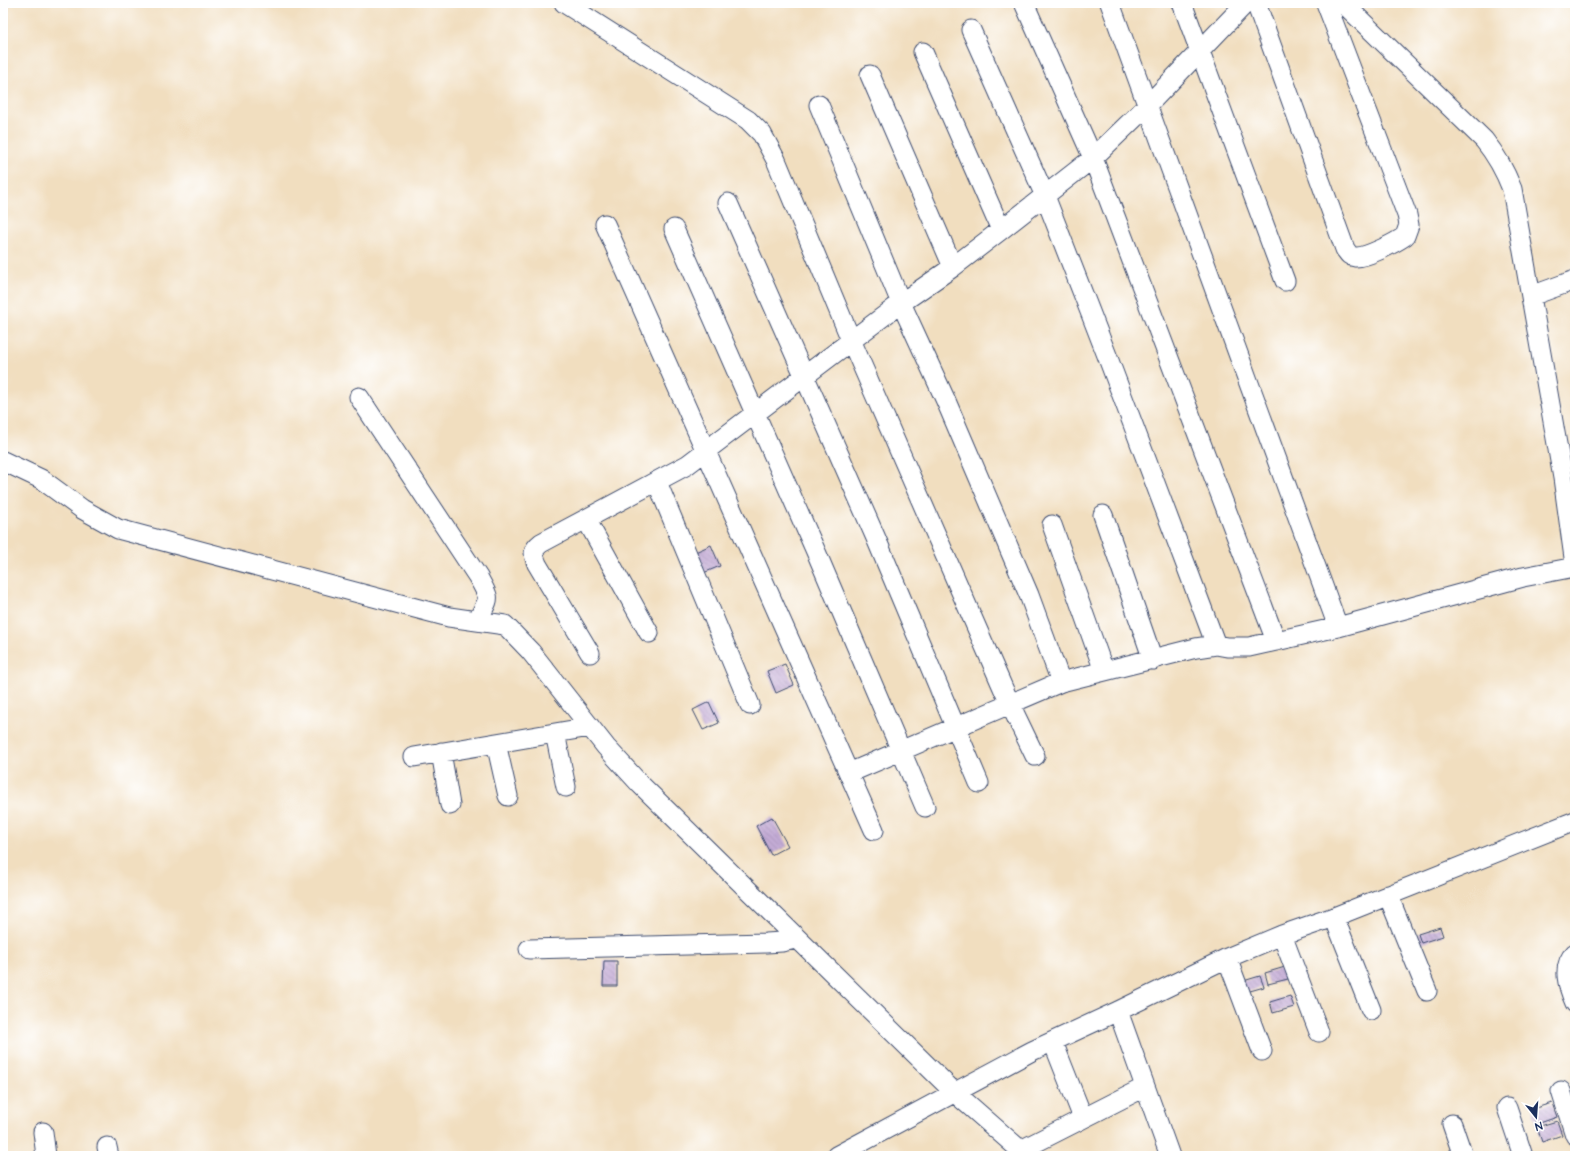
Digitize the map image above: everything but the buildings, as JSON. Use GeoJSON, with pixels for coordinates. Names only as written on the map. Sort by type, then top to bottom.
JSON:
{"type":"FeatureCollection","features":[{"type":"Feature","properties":{"kind":"street"},"geometry":{"type":"LineString","coordinates":[[564,3],[748,120],[762,134],[776,160],[851,340],[1010,704],[1035,756]]}},
{"type":"Feature","properties":{"kind":"street"},"geometry":{"type":"LineString","coordinates":[[1024,3],[1093,158],[1276,641]]}},
{"type":"Feature","properties":{"kind":"street"},"geometry":{"type":"LineString","coordinates":[[1110,3],[1338,627]]}},
{"type":"Feature","properties":{"kind":"street"},"geometry":{"type":"LineString","coordinates":[[1182,3],[1285,281]]}},
{"type":"Feature","properties":{"kind":"street"},"geometry":{"type":"LineString","coordinates":[[590,653],[537,564],[534,555],[535,548],[541,543],[687,465],[851,340],[953,267],[1093,158],[1148,105],[1246,3]]}},
{"type":"Feature","properties":{"kind":"street"},"geometry":{"type":"LineString","coordinates":[[1256,3],[1345,249],[1349,255],[1353,257],[1363,256],[1405,236],[1410,225],[1360,89],[1326,3]]}},
{"type":"Feature","properties":{"kind":"street"},"geometry":{"type":"LineString","coordinates":[[849,773],[1061,682],[1196,648],[1216,645],[1227,647],[1249,647],[1276,641],[1338,627],[1523,577],[1575,566],[1569,476],[1531,296],[1512,189],[1504,168],[1484,140],[1343,3]]}},
{"type":"Feature","properties":{"kind":"street"},"geometry":{"type":"LineString","coordinates":[[971,30],[1045,196],[1108,358],[1216,645]]}},
{"type":"Feature","properties":{"kind":"street"},"geometry":{"type":"LineString","coordinates":[[923,52],[1001,230]]}},
{"type":"Feature","properties":{"kind":"street"},"geometry":{"type":"LineString","coordinates":[[870,76],[953,267]]}},
{"type":"Feature","properties":{"kind":"street"},"geometry":{"type":"LineString","coordinates":[[819,105],[901,303],[946,401],[1029,595],[1061,682]]}},
{"type":"Feature","properties":{"kind":"street"},"geometry":{"type":"LineString","coordinates":[[728,203],[803,376],[875,536],[979,783]]}},
{"type":"Feature","properties":{"kind":"street"},"geometry":{"type":"LineString","coordinates":[[605,224],[874,830]]}},
{"type":"Feature","properties":{"kind":"street"},"geometry":{"type":"LineString","coordinates":[[674,229],[925,807]]}},
{"type":"Feature","properties":{"kind":"street"},"geometry":{"type":"LineString","coordinates":[[1531,296],[1575,280]]}},
{"type":"Feature","properties":{"kind":"street"},"geometry":{"type":"LineString","coordinates":[[359,397],[478,577],[487,593],[487,605],[478,620]]}},
{"type":"Feature","properties":{"kind":"street"},"geometry":{"type":"LineString","coordinates":[[3,461],[42,479],[82,509],[118,529],[450,617],[505,625],[531,652],[606,747],[640,784],[796,939],[954,1092],[1024,1153],[1083,1118],[1145,1086]]}},
{"type":"Feature","properties":{"kind":"street"},"geometry":{"type":"LineString","coordinates":[[657,482],[750,705]]}},
{"type":"Feature","properties":{"kind":"street"},"geometry":{"type":"LineString","coordinates":[[1103,515],[1153,660]]}},
{"type":"Feature","properties":{"kind":"street"},"geometry":{"type":"LineString","coordinates":[[586,519],[649,633]]}},
{"type":"Feature","properties":{"kind":"street"},"geometry":{"type":"LineString","coordinates":[[1052,525],[1104,671]]}},
{"type":"Feature","properties":{"kind":"street"},"geometry":{"type":"LineString","coordinates":[[414,757],[590,726]]}},
{"type":"Feature","properties":{"kind":"street"},"geometry":{"type":"LineString","coordinates":[[555,733],[566,787]]}},
{"type":"Feature","properties":{"kind":"street"},"geometry":{"type":"LineString","coordinates":[[496,743],[508,796]]}},
{"type":"Feature","properties":{"kind":"street"},"geometry":{"type":"LineString","coordinates":[[440,752],[450,804]]}},
{"type":"Feature","properties":{"kind":"street"},"geometry":{"type":"LineString","coordinates":[[836,1156],[954,1092],[1053,1042],[1227,958],[1282,935],[1334,917],[1575,821]]}},
{"type":"Feature","properties":{"kind":"street"},"geometry":{"type":"LineString","coordinates":[[1388,895],[1427,991]]}},
{"type":"Feature","properties":{"kind":"street"},"geometry":{"type":"LineString","coordinates":[[1334,917],[1372,1010]]}},
{"type":"Feature","properties":{"kind":"street"},"geometry":{"type":"LineString","coordinates":[[1282,935],[1319,1032]]}},
{"type":"Feature","properties":{"kind":"street"},"geometry":{"type":"LineString","coordinates":[[529,949],[766,943],[796,939]]}},
{"type":"Feature","properties":{"kind":"street"},"geometry":{"type":"LineString","coordinates":[[1575,953],[1570,958],[1567,968],[1567,981],[1575,1003]]}},
{"type":"Feature","properties":{"kind":"street"},"geometry":{"type":"LineString","coordinates":[[1227,958],[1262,1051]]}},
{"type":"Feature","properties":{"kind":"street"},"geometry":{"type":"LineString","coordinates":[[1118,1011],[1170,1156]]}},
{"type":"Feature","properties":{"kind":"street"},"geometry":{"type":"LineString","coordinates":[[1053,1042],[1083,1118]]}},
{"type":"Feature","properties":{"kind":"street"},"geometry":{"type":"LineString","coordinates":[[1561,1091],[1575,1135]]}},
{"type":"Feature","properties":{"kind":"street"},"geometry":{"type":"LineString","coordinates":[[1507,1108],[1523,1156]]}},
{"type":"Feature","properties":{"kind":"street"},"geometry":{"type":"LineString","coordinates":[[1452,1124],[1462,1156]]}},
{"type":"Feature","properties":{"kind":"street"},"geometry":{"type":"LineString","coordinates":[[43,1132],[46,1156]]}}]}
